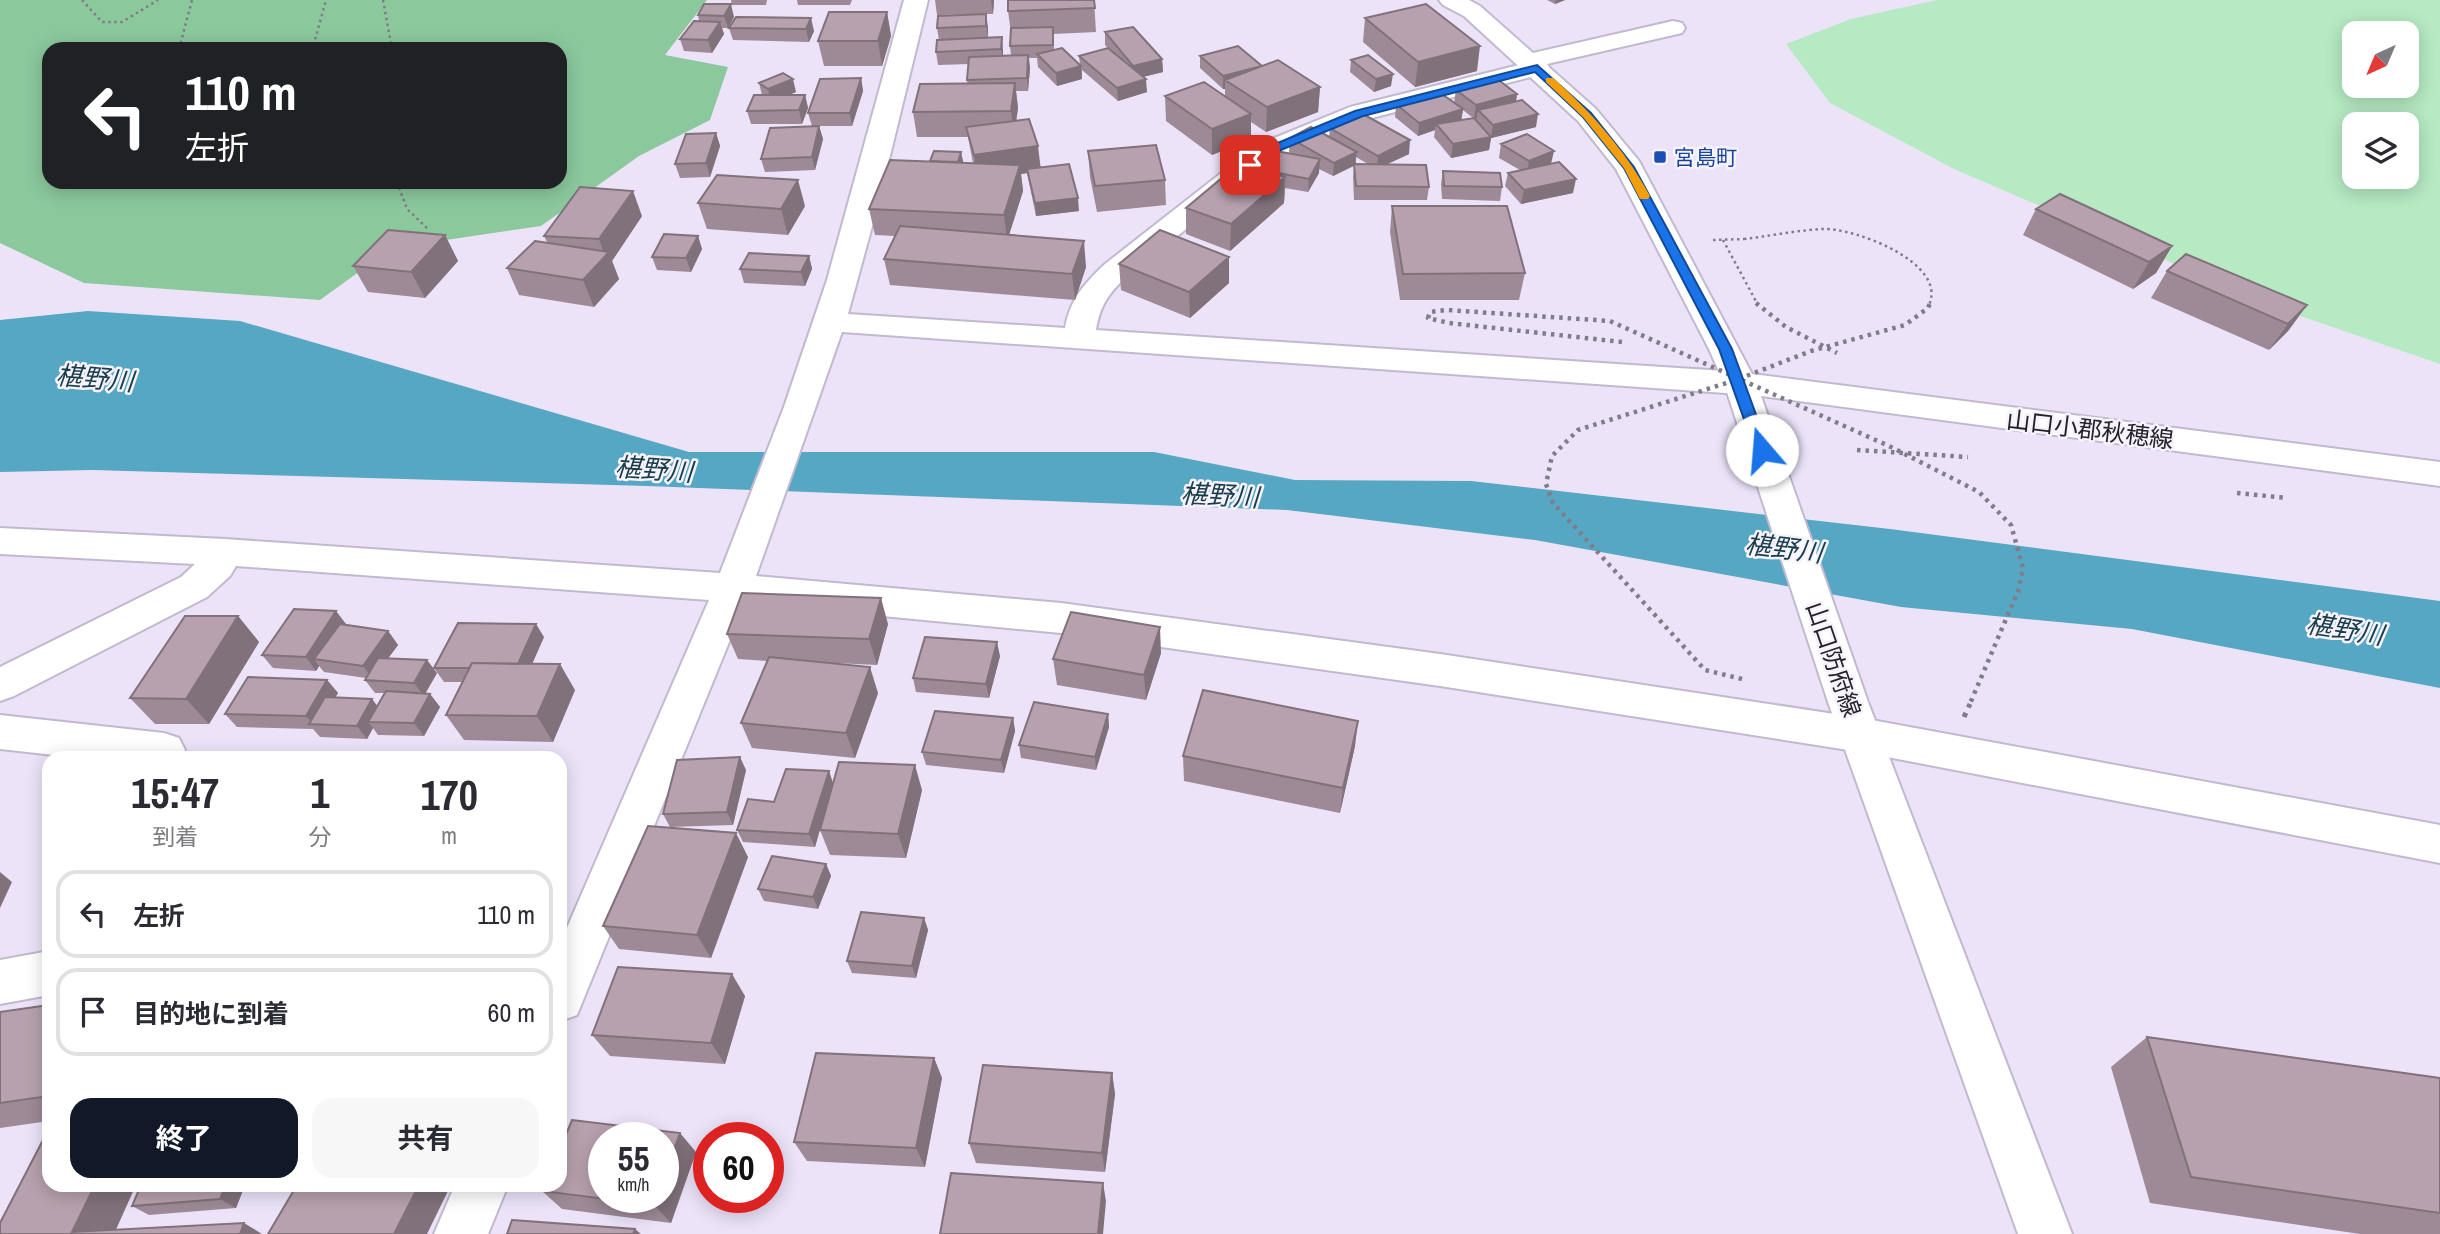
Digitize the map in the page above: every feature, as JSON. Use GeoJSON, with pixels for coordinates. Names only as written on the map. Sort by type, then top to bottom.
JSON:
{"type":"FeatureCollection","features":[{"type":"Feature","properties":{"kind":"street"},"geometry":{"type":"LineString","coordinates":[[567,979],[737,577],[827,329],[855,238],[916,0]]}},
{"type":"Feature","properties":{"kind":"street","name":"山口防府線"},"geometry":{"type":"LineString","coordinates":[[1451,0],[1472,11],[1587,115],[1629,167],[1725,349],[1855,719],[2045,1234]]}},
{"type":"Feature","properties":{"kind":"street"},"geometry":{"type":"LineString","coordinates":[[1079,338],[1083,313],[1093,292],[1126,262],[1267,151],[1359,113],[1673,28]]}},
{"type":"Feature","properties":{"kind":"street","name":"山口小郡秋穂線"},"geometry":{"type":"LineString","coordinates":[[827,329],[1079,338],[1738,381],[2440,474]]}},
{"type":"Feature","properties":{"kind":"street"},"geometry":{"type":"LineString","coordinates":[[0,541],[737,577],[1440,670],[1855,719],[2440,844]]}},
{"type":"Feature","properties":{"kind":"street"},"geometry":{"type":"LineString","coordinates":[[0,685],[194,587],[216,566],[225,552]]}},
{"type":"Feature","properties":{"kind":"street"},"geometry":{"type":"LineString","coordinates":[[0,732],[164,750]]}},
{"type":"Feature","properties":{"kind":"street"},"geometry":{"type":"LineString","coordinates":[[0,982],[42,974]]}},
{"type":"Feature","properties":{"kind":"street"},"geometry":{"type":"LineString","coordinates":[[461,1234],[479,1192]]}},
{"type":"Feature","properties":{"kind":"path"},"geometry":{"type":"LineString","coordinates":[[82,0],[103,22],[122,22],[158,0]]}},
{"type":"Feature","properties":{"kind":"path"},"geometry":{"type":"LineString","coordinates":[[180,42],[192,0]]}},
{"type":"Feature","properties":{"kind":"path"},"geometry":{"type":"LineString","coordinates":[[313,42],[327,0]]}},
{"type":"Feature","properties":{"kind":"path"},"geometry":{"type":"LineString","coordinates":[[383,0],[391,42]]}},
{"type":"Feature","properties":{"kind":"path"},"geometry":{"type":"LineString","coordinates":[[399,189],[411,218],[427,228]]}},
{"type":"Feature","properties":{"kind":"path"},"geometry":{"type":"LineString","coordinates":[[1742,679],[1705,670],[1553,503],[1546,484],[1552,456],[1578,430],[1738,381],[1811,351],[1905,325],[1928,308],[1932,299],[1929,278],[1915,263],[1860,236],[1827,229],[1744,239]]}},
{"type":"Feature","properties":{"kind":"path"},"geometry":{"type":"LineString","coordinates":[[1622,342],[1449,323],[1428,318],[1430,312],[1447,310],[1610,321],[1738,381],[1791,401],[1877,440],[1979,492],[2011,525],[2023,568],[2018,591],[1964,717]]}},
{"type":"Feature","properties":{"kind":"green space"},"geometry":{"type":"Polygon","coordinates":[[[0,0],[707,0],[665,55],[728,67],[710,120],[639,156],[541,226],[392,248],[320,300],[84,283],[0,243],[0,0]]]}},
{"type":"Feature","properties":{"kind":"green space"},"geometry":{"type":"Polygon","coordinates":[[[1937,0],[2440,0],[2440,364],[2277,308],[1954,169],[1830,103],[1786,44],[1851,19],[1937,0]]]}},
{"type":"Feature","properties":{"kind":"water","name":"椹野川"},"geometry":{"type":"Polygon","coordinates":[[[88,311],[240,321],[689,452],[1154,452],[1295,480],[1471,481],[1890,529],[2440,601],[2440,688],[2132,629],[1901,607],[1535,540],[1287,510],[647,486],[92,470],[0,472],[0,320],[88,311]]]}},
{"type":"Feature","properties":{"kind":"building"},"geometry":{"type":"Polygon","coordinates":[[[1008,0],[1094,0],[1095,8],[1008,11],[1008,0]]]}},
{"type":"Feature","properties":{"kind":"building"},"geometry":{"type":"Polygon","coordinates":[[[704,4],[731,4],[724,16],[698,15],[704,4]]]}},
{"type":"Feature","properties":{"kind":"building"},"geometry":{"type":"Polygon","coordinates":[[[1426,4],[1480,46],[1418,62],[1365,18],[1426,4]]]}},
{"type":"Feature","properties":{"kind":"building"},"geometry":{"type":"Polygon","coordinates":[[[829,12],[887,12],[878,41],[818,41],[829,12]]]}},
{"type":"Feature","properties":{"kind":"building"},"geometry":{"type":"Polygon","coordinates":[[[986,14],[986,26],[937,28],[938,16],[986,14]]]}},
{"type":"Feature","properties":{"kind":"building"},"geometry":{"type":"Polygon","coordinates":[[[736,17],[811,18],[806,29],[729,28],[736,17]]]}},
{"type":"Feature","properties":{"kind":"building"},"geometry":{"type":"Polygon","coordinates":[[[694,21],[720,22],[708,40],[680,39],[694,21]]]}},
{"type":"Feature","properties":{"kind":"building"},"geometry":{"type":"Polygon","coordinates":[[[1053,27],[1053,45],[1010,46],[1011,28],[1053,27]]]}},
{"type":"Feature","properties":{"kind":"building"},"geometry":{"type":"Polygon","coordinates":[[[1133,27],[1162,59],[1133,66],[1105,32],[1133,27]]]}},
{"type":"Feature","properties":{"kind":"building"},"geometry":{"type":"Polygon","coordinates":[[[1002,37],[1001,49],[936,52],[937,40],[1002,37]]]}},
{"type":"Feature","properties":{"kind":"building"},"geometry":{"type":"Polygon","coordinates":[[[1238,46],[1262,66],[1223,76],[1200,56],[1238,46]]]}},
{"type":"Feature","properties":{"kind":"building"},"geometry":{"type":"Polygon","coordinates":[[[1062,48],[1081,66],[1056,73],[1037,54],[1062,48]]]}},
{"type":"Feature","properties":{"kind":"building"},"geometry":{"type":"Polygon","coordinates":[[[1108,48],[1146,79],[1117,88],[1079,56],[1108,48]]]}},
{"type":"Feature","properties":{"kind":"building"},"geometry":{"type":"Polygon","coordinates":[[[1028,55],[1027,78],[967,80],[969,57],[1028,55]]]}},
{"type":"Feature","properties":{"kind":"building"},"geometry":{"type":"Polygon","coordinates":[[[1368,55],[1393,74],[1376,79],[1351,60],[1368,55]]]}},
{"type":"Feature","properties":{"kind":"building"},"geometry":{"type":"Polygon","coordinates":[[[1278,60],[1320,87],[1267,107],[1225,80],[1278,60]]]}},
{"type":"Feature","properties":{"kind":"building"},"geometry":{"type":"Polygon","coordinates":[[[783,73],[793,79],[768,89],[759,83],[783,73]]]}},
{"type":"Feature","properties":{"kind":"building"},"geometry":{"type":"Polygon","coordinates":[[[861,78],[850,113],[808,113],[820,79],[861,78]]]}},
{"type":"Feature","properties":{"kind":"building"},"geometry":{"type":"Polygon","coordinates":[[[1496,78],[1517,94],[1476,105],[1456,90],[1496,78]]]}},
{"type":"Feature","properties":{"kind":"building"},"geometry":{"type":"Polygon","coordinates":[[[1204,82],[1251,114],[1212,129],[1165,96],[1204,82]]]}},
{"type":"Feature","properties":{"kind":"building"},"geometry":{"type":"Polygon","coordinates":[[[1015,83],[1011,111],[913,112],[920,84],[1015,83]]]}},
{"type":"Feature","properties":{"kind":"building"},"geometry":{"type":"Polygon","coordinates":[[[1439,92],[1463,109],[1419,123],[1396,104],[1439,92]]]}},
{"type":"Feature","properties":{"kind":"building"},"geometry":{"type":"Polygon","coordinates":[[[754,95],[805,95],[799,110],[747,111],[754,95]]]}},
{"type":"Feature","properties":{"kind":"building"},"geometry":{"type":"Polygon","coordinates":[[[1522,100],[1538,114],[1493,125],[1478,110],[1522,100]]]}},
{"type":"Feature","properties":{"kind":"building"},"geometry":{"type":"Polygon","coordinates":[[[1361,113],[1410,140],[1378,156],[1330,128],[1361,113]]]}},
{"type":"Feature","properties":{"kind":"building"},"geometry":{"type":"Polygon","coordinates":[[[1474,118],[1491,137],[1453,144],[1436,124],[1474,118]]]}},
{"type":"Feature","properties":{"kind":"building"},"geometry":{"type":"Polygon","coordinates":[[[1029,119],[1038,146],[974,155],[966,127],[1029,119]]]}},
{"type":"Feature","properties":{"kind":"building"},"geometry":{"type":"Polygon","coordinates":[[[819,126],[812,157],[761,159],[770,128],[819,126]]]}},
{"type":"Feature","properties":{"kind":"building"},"geometry":{"type":"Polygon","coordinates":[[[1311,127],[1357,152],[1334,163],[1290,138],[1311,127]]]}},
{"type":"Feature","properties":{"kind":"building"},"geometry":{"type":"Polygon","coordinates":[[[716,133],[706,163],[675,164],[686,134],[716,133]]]}},
{"type":"Feature","properties":{"kind":"building"},"geometry":{"type":"Polygon","coordinates":[[[1527,134],[1554,151],[1529,161],[1501,144],[1527,134]]]}},
{"type":"Feature","properties":{"kind":"building"},"geometry":{"type":"Polygon","coordinates":[[[1156,145],[1165,180],[1095,186],[1088,151],[1156,145]]]}},
{"type":"Feature","properties":{"kind":"building"},"geometry":{"type":"Polygon","coordinates":[[[1270,150],[1320,159],[1309,179],[1258,167],[1270,150]]]}},
{"type":"Feature","properties":{"kind":"building"},"geometry":{"type":"Polygon","coordinates":[[[934,151],[961,152],[958,162],[930,161],[934,151]]]}},
{"type":"Feature","properties":{"kind":"building"},"geometry":{"type":"Polygon","coordinates":[[[890,160],[1020,165],[1004,215],[869,209],[890,160]]]}},
{"type":"Feature","properties":{"kind":"building"},"geometry":{"type":"Polygon","coordinates":[[[1241,162],[1285,177],[1231,224],[1186,208],[1241,162]]]}},
{"type":"Feature","properties":{"kind":"building"},"geometry":{"type":"Polygon","coordinates":[[[1559,162],[1576,179],[1524,190],[1508,173],[1559,162]]]}},
{"type":"Feature","properties":{"kind":"building"},"geometry":{"type":"Polygon","coordinates":[[[1069,164],[1078,198],[1035,203],[1027,169],[1069,164]]]}},
{"type":"Feature","properties":{"kind":"building"},"geometry":{"type":"Polygon","coordinates":[[[1354,164],[1426,165],[1429,187],[1356,186],[1354,164]]]}},
{"type":"Feature","properties":{"kind":"building"},"geometry":{"type":"Polygon","coordinates":[[[1443,171],[1500,173],[1502,187],[1444,186],[1443,171]]]}},
{"type":"Feature","properties":{"kind":"building"},"geometry":{"type":"Polygon","coordinates":[[[717,175],[798,180],[781,209],[698,203],[717,175]]]}},
{"type":"Feature","properties":{"kind":"building"},"geometry":{"type":"Polygon","coordinates":[[[580,187],[633,191],[599,239],[544,236],[580,187]]]}},
{"type":"Feature","properties":{"kind":"building"},"geometry":{"type":"Polygon","coordinates":[[[2060,194],[2172,246],[2149,262],[2036,209],[2060,194]]]}},
{"type":"Feature","properties":{"kind":"building"},"geometry":{"type":"Polygon","coordinates":[[[1392,206],[1507,206],[1525,273],[1403,274],[1392,206]]]}},
{"type":"Feature","properties":{"kind":"building"},"geometry":{"type":"Polygon","coordinates":[[[900,226],[1084,241],[1072,274],[884,259],[900,226]]]}},
{"type":"Feature","properties":{"kind":"building"},"geometry":{"type":"Polygon","coordinates":[[[388,230],[445,235],[411,272],[353,266],[388,230]]]}},
{"type":"Feature","properties":{"kind":"building"},"geometry":{"type":"Polygon","coordinates":[[[1160,230],[1229,257],[1189,292],[1119,264],[1160,230]]]}},
{"type":"Feature","properties":{"kind":"building"},"geometry":{"type":"Polygon","coordinates":[[[664,234],[698,236],[686,258],[652,257],[664,234]]]}},
{"type":"Feature","properties":{"kind":"building"},"geometry":{"type":"Polygon","coordinates":[[[535,241],[609,252],[583,280],[507,268],[535,241]]]}},
{"type":"Feature","properties":{"kind":"building"},"geometry":{"type":"Polygon","coordinates":[[[749,253],[809,256],[801,272],[740,269],[749,253]]]}},
{"type":"Feature","properties":{"kind":"building"},"geometry":{"type":"Polygon","coordinates":[[[2186,254],[2307,305],[2288,324],[2167,271],[2186,254]]]}},
{"type":"Feature","properties":{"kind":"building"},"geometry":{"type":"Polygon","coordinates":[[[742,593],[881,598],[869,639],[727,634],[742,593]]]}},
{"type":"Feature","properties":{"kind":"building"},"geometry":{"type":"Polygon","coordinates":[[[294,609],[336,611],[306,657],[262,655],[294,609]]]}},
{"type":"Feature","properties":{"kind":"building"},"geometry":{"type":"Polygon","coordinates":[[[1071,612],[1160,627],[1144,675],[1053,659],[1071,612]]]}},
{"type":"Feature","properties":{"kind":"building"},"geometry":{"type":"Polygon","coordinates":[[[185,616],[238,616],[186,699],[130,698],[185,616]]]}},
{"type":"Feature","properties":{"kind":"building"},"geometry":{"type":"Polygon","coordinates":[[[458,623],[536,624],[518,664],[472,663],[469,668],[434,668],[458,623]]]}},
{"type":"Feature","properties":{"kind":"building"},"geometry":{"type":"Polygon","coordinates":[[[340,624],[388,631],[363,666],[314,659],[340,624]]]}},
{"type":"Feature","properties":{"kind":"building"},"geometry":{"type":"Polygon","coordinates":[[[925,637],[997,642],[986,684],[913,678],[925,637]]]}},
{"type":"Feature","properties":{"kind":"building"},"geometry":{"type":"Polygon","coordinates":[[[769,657],[870,667],[846,733],[741,723],[769,657]]]}},
{"type":"Feature","properties":{"kind":"building"},"geometry":{"type":"Polygon","coordinates":[[[378,658],[427,660],[414,683],[365,680],[378,658]]]}},
{"type":"Feature","properties":{"kind":"building"},"geometry":{"type":"Polygon","coordinates":[[[472,663],[560,664],[537,716],[446,715],[472,663]]]}},
{"type":"Feature","properties":{"kind":"building"},"geometry":{"type":"Polygon","coordinates":[[[248,677],[327,680],[306,716],[225,714],[248,677]]]}},
{"type":"Feature","properties":{"kind":"building"},"geometry":{"type":"Polygon","coordinates":[[[1203,690],[1358,721],[1343,788],[1183,756],[1203,690]]]}},
{"type":"Feature","properties":{"kind":"building"},"geometry":{"type":"Polygon","coordinates":[[[386,691],[430,694],[414,723],[368,722],[386,691]]]}},
{"type":"Feature","properties":{"kind":"building"},"geometry":{"type":"Polygon","coordinates":[[[325,697],[372,699],[357,726],[309,724],[325,697]]]}},
{"type":"Feature","properties":{"kind":"building"},"geometry":{"type":"Polygon","coordinates":[[[1034,702],[1108,714],[1095,757],[1019,745],[1034,702]]]}},
{"type":"Feature","properties":{"kind":"building"},"geometry":{"type":"Polygon","coordinates":[[[935,711],[1013,718],[1001,760],[922,752],[935,711]]]}},
{"type":"Feature","properties":{"kind":"building"},"geometry":{"type":"Polygon","coordinates":[[[740,757],[727,812],[663,814],[677,760],[740,757]]]}},
{"type":"Feature","properties":{"kind":"building"},"geometry":{"type":"Polygon","coordinates":[[[839,762],[915,765],[898,834],[820,830],[839,762]]]}},
{"type":"Feature","properties":{"kind":"building"},"geometry":{"type":"Polygon","coordinates":[[[786,769],[829,771],[809,834],[737,830],[748,799],[774,802],[786,769]]]}},
{"type":"Feature","properties":{"kind":"building"},"geometry":{"type":"Polygon","coordinates":[[[648,826],[736,833],[697,935],[603,926],[648,826]]]}},
{"type":"Feature","properties":{"kind":"building"},"geometry":{"type":"Polygon","coordinates":[[[772,856],[826,864],[813,897],[758,889],[772,856]]]}},
{"type":"Feature","properties":{"kind":"building"},"geometry":{"type":"Polygon","coordinates":[[[861,912],[924,918],[912,966],[847,961],[861,912]]]}},
{"type":"Feature","properties":{"kind":"building"},"geometry":{"type":"Polygon","coordinates":[[[618,967],[732,974],[711,1043],[592,1035],[618,967]]]}},
{"type":"Feature","properties":{"kind":"building"},"geometry":{"type":"Polygon","coordinates":[[[42,1006],[42,1097],[0,1103],[0,1012],[42,1006]]]}},
{"type":"Feature","properties":{"kind":"building"},"geometry":{"type":"Polygon","coordinates":[[[2147,1037],[2440,1078],[2440,1213],[2191,1177],[2147,1037]]]}},
{"type":"Feature","properties":{"kind":"building"},"geometry":{"type":"Polygon","coordinates":[[[816,1053],[934,1058],[916,1148],[794,1142],[816,1053]]]}},
{"type":"Feature","properties":{"kind":"building"},"geometry":{"type":"Polygon","coordinates":[[[983,1065],[1112,1073],[1102,1153],[969,1143],[983,1065]]]}},
{"type":"Feature","properties":{"kind":"building"},"geometry":{"type":"Polygon","coordinates":[[[572,1120],[589,1122],[588,1197],[550,1192],[567,1192],[567,1132],[572,1120]]]}},
{"type":"Feature","properties":{"kind":"building"},"geometry":{"type":"Polygon","coordinates":[[[42,1142],[42,1192],[92,1192],[72,1232],[244,1223],[240,1234],[0,1234],[0,1223],[42,1142]]]}},
{"type":"Feature","properties":{"kind":"building"},"geometry":{"type":"Polygon","coordinates":[[[951,1173],[1103,1183],[1098,1234],[940,1234],[951,1173]]]}},
{"type":"Feature","properties":{"kind":"building"},"geometry":{"type":"Polygon","coordinates":[[[138,1192],[223,1192],[220,1199],[132,1206],[138,1192]]]}},
{"type":"Feature","properties":{"kind":"building"},"geometry":{"type":"Polygon","coordinates":[[[293,1192],[415,1192],[394,1234],[268,1234],[293,1192]]]}},
{"type":"Feature","properties":{"kind":"building"},"geometry":{"type":"Polygon","coordinates":[[[512,1220],[635,1229],[633,1234],[507,1234],[512,1220]]]}},
{"type":"Feature","properties":{"kind":"slow traffic"},"geometry":{"type":"LineString","coordinates":[[1550,80],[1587,115],[1629,167],[1644,196]]}},
{"type":"Feature","properties":{"kind":"place","name":"宮島町"},"geometry":{"type":"Point","coordinates":[1660,157]}},
{"type":"Feature","properties":{"kind":"route"},"geometry":{"type":"LineString","coordinates":[[1250,165],[1267,151],[1359,113],[1537,68],[1587,115],[1629,167],[1725,349],[1740,383],[1762,450]]}}]}
